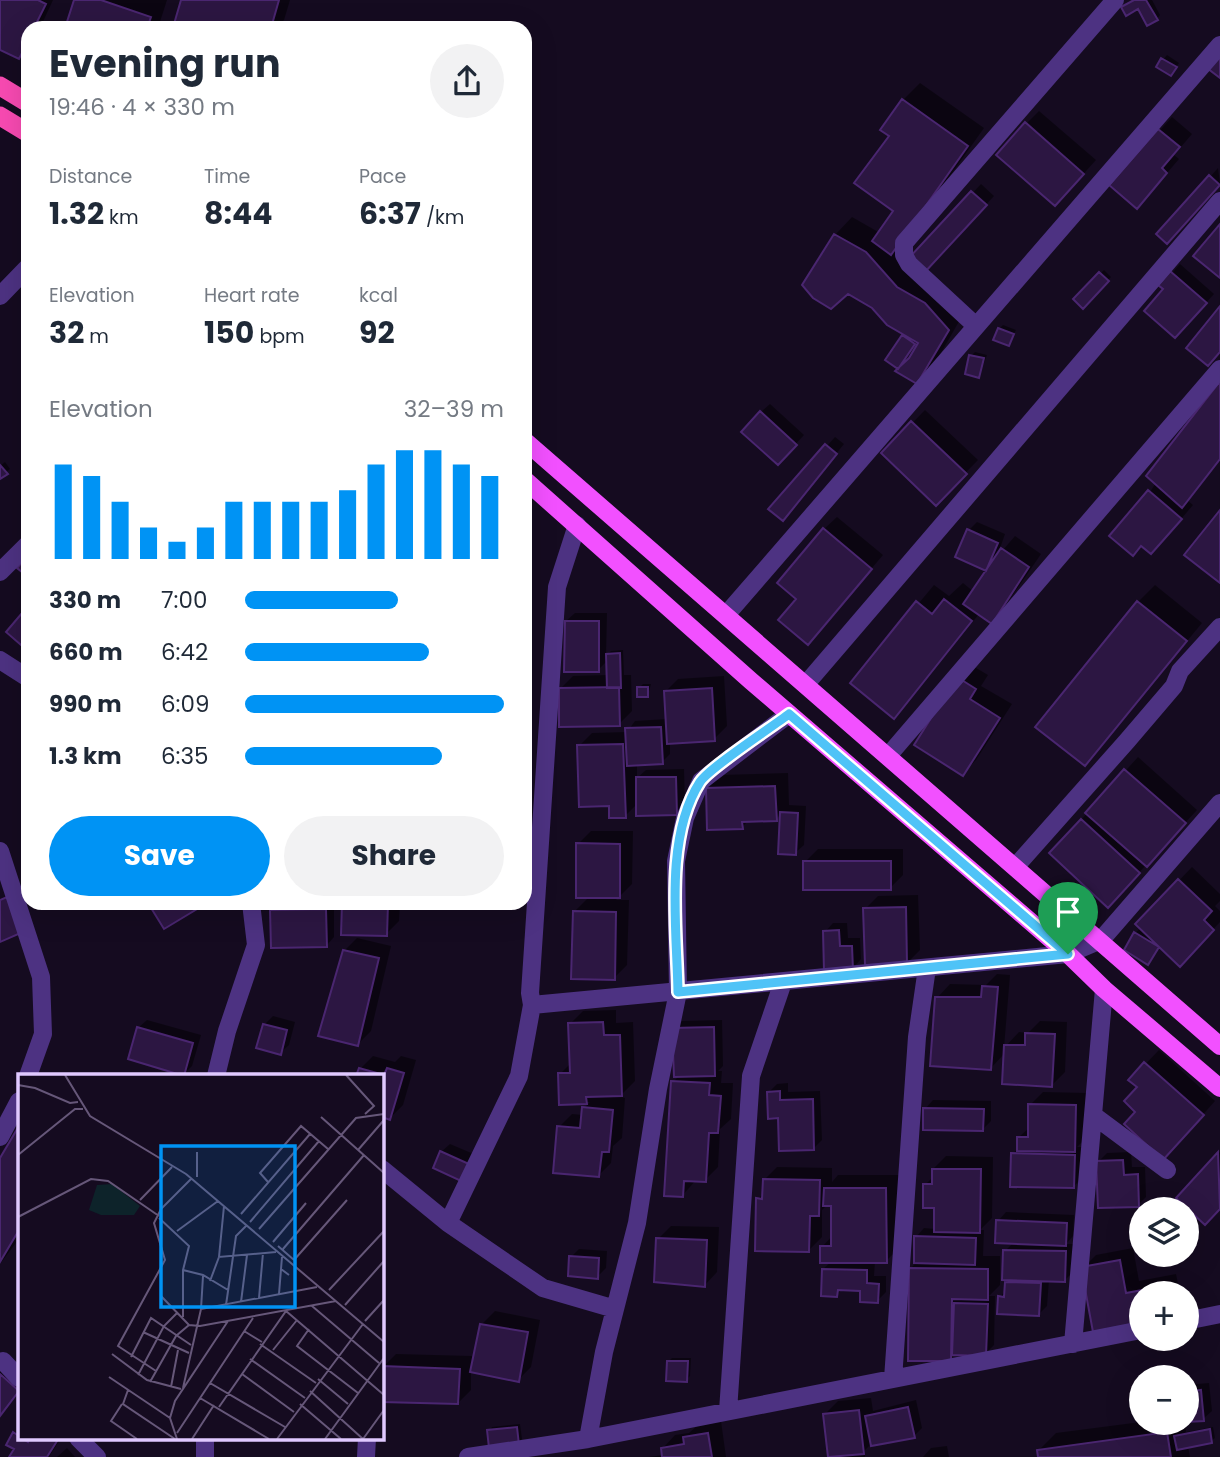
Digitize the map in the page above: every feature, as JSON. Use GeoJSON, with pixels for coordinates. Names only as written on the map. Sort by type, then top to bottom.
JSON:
{"type":"FeatureCollection","features":[{"type":"Feature","properties":{"kind":"highway"},"geometry":{"type":"LineString","coordinates":[[0,86],[21,99]]}},
{"type":"Feature","properties":{"kind":"highway"},"geometry":{"type":"LineString","coordinates":[[0,116],[21,129]]}},
{"type":"Feature","properties":{"kind":"main road"},"geometry":{"type":"LineString","coordinates":[[532,447],[1101,940],[1217,1036]]}},
{"type":"Feature","properties":{"kind":"main road"},"geometry":{"type":"LineString","coordinates":[[532,489],[577,525],[789,714],[1220,1088]]}},
{"type":"Feature","properties":{"kind":"street"},"geometry":{"type":"LineString","coordinates":[[976,326],[909,264],[904,255],[904,243],[1115,0]]}},
{"type":"Feature","properties":{"kind":"street"},"geometry":{"type":"LineString","coordinates":[[726,615],[1220,46]]}},
{"type":"Feature","properties":{"kind":"street"},"geometry":{"type":"LineString","coordinates":[[806,684],[1220,201]]}},
{"type":"Feature","properties":{"kind":"street"},"geometry":{"type":"LineString","coordinates":[[0,296],[21,274]]}},
{"type":"Feature","properties":{"kind":"street"},"geometry":{"type":"LineString","coordinates":[[888,756],[1220,369]]}},
{"type":"Feature","properties":{"kind":"street"},"geometry":{"type":"LineString","coordinates":[[448,1223],[519,1076],[532,1005],[530,993],[557,587],[577,525]]}},
{"type":"Feature","properties":{"kind":"street"},"geometry":{"type":"LineString","coordinates":[[0,572],[21,551]]}},
{"type":"Feature","properties":{"kind":"street"},"geometry":{"type":"LineString","coordinates":[[1016,866],[1174,686],[1180,671],[1220,627]]}},
{"type":"Feature","properties":{"kind":"street"},"geometry":{"type":"LineString","coordinates":[[0,660],[21,674]]}},
{"type":"Feature","properties":{"kind":"street"},"geometry":{"type":"LineString","coordinates":[[587,1439],[637,1223],[658,1089],[678,992],[676,861],[685,818],[701,781],[789,714]]}},
{"type":"Feature","properties":{"kind":"street"},"geometry":{"type":"LineString","coordinates":[[532,1005],[1068,954],[1101,940],[1220,803]]}},
{"type":"Feature","properties":{"kind":"street"},"geometry":{"type":"LineString","coordinates":[[0,851],[41,977],[43,1034],[29,1074]]}},
{"type":"Feature","properties":{"kind":"street"},"geometry":{"type":"LineString","coordinates":[[216,1074],[227,1031],[256,945],[252,910]]}},
{"type":"Feature","properties":{"kind":"street"},"geometry":{"type":"LineString","coordinates":[[893,1380],[917,1037],[927,968]]}},
{"type":"Feature","properties":{"kind":"street"},"geometry":{"type":"LineString","coordinates":[[728,1411],[751,1076],[783,982]]}},
{"type":"Feature","properties":{"kind":"street"},"geometry":{"type":"LineString","coordinates":[[1073,1344],[1104,989]]}},
{"type":"Feature","properties":{"kind":"street"},"geometry":{"type":"LineString","coordinates":[[0,1137],[18,1103]]}},
{"type":"Feature","properties":{"kind":"street"},"geometry":{"type":"LineString","coordinates":[[1093,1115],[1167,1170]]}},
{"type":"Feature","properties":{"kind":"street"},"geometry":{"type":"LineString","coordinates":[[383,1170],[448,1223],[543,1288],[615,1309]]}},
{"type":"Feature","properties":{"kind":"street"},"geometry":{"type":"LineString","coordinates":[[1199,1318],[1220,1314]]}},
{"type":"Feature","properties":{"kind":"street"},"geometry":{"type":"LineString","coordinates":[[468,1457],[587,1439],[1129,1332]]}},
{"type":"Feature","properties":{"kind":"street"},"geometry":{"type":"LineString","coordinates":[[3,1361],[18,1377]]}},
{"type":"Feature","properties":{"kind":"street"},"geometry":{"type":"LineString","coordinates":[[80,1440],[97,1457]]}},
{"type":"Feature","properties":{"kind":"building"},"geometry":{"type":"Polygon","coordinates":[[[0,0],[38,0],[46,4],[38,21],[21,21],[19,59],[0,50],[0,0]]]}},
{"type":"Feature","properties":{"kind":"building"},"geometry":{"type":"Polygon","coordinates":[[[74,0],[101,0],[151,17],[150,21],[67,21],[74,0]]]}},
{"type":"Feature","properties":{"kind":"building"},"geometry":{"type":"Polygon","coordinates":[[[181,0],[279,0],[273,21],[175,21],[181,0]]]}},
{"type":"Feature","properties":{"kind":"building"},"geometry":{"type":"Polygon","coordinates":[[[1134,0],[1146,0],[1158,20],[1147,26],[1138,9],[1126,16],[1121,7],[1134,0]]]}},
{"type":"Feature","properties":{"kind":"building"},"geometry":{"type":"Polygon","coordinates":[[[1220,52],[1220,78],[1207,68],[1220,52]]]}},
{"type":"Feature","properties":{"kind":"building"},"geometry":{"type":"Polygon","coordinates":[[[1161,58],[1177,67],[1171,76],[1156,67],[1161,58]]]}},
{"type":"Feature","properties":{"kind":"building"},"geometry":{"type":"Polygon","coordinates":[[[902,99],[968,146],[891,255],[872,241],[893,211],[854,183],[889,136],[880,130],[902,99]]]}},
{"type":"Feature","properties":{"kind":"building"},"geometry":{"type":"Polygon","coordinates":[[[1025,122],[1084,174],[1055,206],[996,155],[1025,122]]]}},
{"type":"Feature","properties":{"kind":"building"},"geometry":{"type":"Polygon","coordinates":[[[1158,129],[1180,147],[1162,168],[1167,173],[1137,209],[1109,185],[1158,129]]]}},
{"type":"Feature","properties":{"kind":"building"},"geometry":{"type":"Polygon","coordinates":[[[1209,175],[1220,185],[1167,244],[1156,234],[1209,175]]]}},
{"type":"Feature","properties":{"kind":"building"},"geometry":{"type":"Polygon","coordinates":[[[971,191],[987,205],[924,273],[908,259],[971,191]]]}},
{"type":"Feature","properties":{"kind":"building"},"geometry":{"type":"Polygon","coordinates":[[[1220,224],[1220,278],[1193,256],[1220,224]]]}},
{"type":"Feature","properties":{"kind":"building"},"geometry":{"type":"Polygon","coordinates":[[[834,234],[866,252],[897,287],[925,303],[949,330],[917,384],[895,371],[909,358],[918,343],[887,325],[872,308],[848,294],[831,309],[813,298],[802,285],[834,234]]]}},
{"type":"Feature","properties":{"kind":"building"},"geometry":{"type":"Polygon","coordinates":[[[1170,271],[1207,303],[1175,338],[1144,311],[1163,289],[1158,285],[1170,271]]]}},
{"type":"Feature","properties":{"kind":"building"},"geometry":{"type":"Polygon","coordinates":[[[1099,272],[1109,281],[1083,309],[1073,299],[1099,272]]]}},
{"type":"Feature","properties":{"kind":"building"},"geometry":{"type":"Polygon","coordinates":[[[1220,306],[1220,352],[1208,366],[1186,348],[1220,306]]]}},
{"type":"Feature","properties":{"kind":"building"},"geometry":{"type":"Polygon","coordinates":[[[998,328],[1014,334],[1009,346],[993,340],[998,328]]]}},
{"type":"Feature","properties":{"kind":"building"},"geometry":{"type":"Polygon","coordinates":[[[902,335],[915,344],[898,369],[885,360],[902,335]]]}},
{"type":"Feature","properties":{"kind":"building"},"geometry":{"type":"Polygon","coordinates":[[[969,355],[984,358],[979,378],[965,374],[969,355]]]}},
{"type":"Feature","properties":{"kind":"building"},"geometry":{"type":"Polygon","coordinates":[[[1220,381],[1220,459],[1182,508],[1146,476],[1220,381]]]}},
{"type":"Feature","properties":{"kind":"building"},"geometry":{"type":"Polygon","coordinates":[[[760,411],[797,445],[778,465],[741,432],[760,411]]]}},
{"type":"Feature","properties":{"kind":"building"},"geometry":{"type":"Polygon","coordinates":[[[911,421],[967,474],[936,506],[881,453],[911,421]]]}},
{"type":"Feature","properties":{"kind":"building"},"geometry":{"type":"Polygon","coordinates":[[[825,444],[837,454],[783,521],[768,509],[825,444]]]}},
{"type":"Feature","properties":{"kind":"building"},"geometry":{"type":"Polygon","coordinates":[[[0,465],[8,474],[0,479],[0,465]]]}},
{"type":"Feature","properties":{"kind":"building"},"geometry":{"type":"Polygon","coordinates":[[[1148,490],[1182,519],[1151,554],[1141,546],[1133,556],[1109,536],[1148,490]]]}},
{"type":"Feature","properties":{"kind":"building"},"geometry":{"type":"Polygon","coordinates":[[[1220,510],[1220,583],[1184,555],[1220,510]]]}},
{"type":"Feature","properties":{"kind":"building"},"geometry":{"type":"Polygon","coordinates":[[[823,528],[872,569],[808,645],[778,620],[796,599],[777,583],[823,528]]]}},
{"type":"Feature","properties":{"kind":"building"},"geometry":{"type":"Polygon","coordinates":[[[967,529],[998,543],[986,571],[955,557],[967,529]]]}},
{"type":"Feature","properties":{"kind":"building"},"geometry":{"type":"Polygon","coordinates":[[[1001,548],[1029,567],[992,624],[963,604],[1001,548]]]}},
{"type":"Feature","properties":{"kind":"building"},"geometry":{"type":"Polygon","coordinates":[[[944,599],[972,621],[894,719],[850,683],[916,601],[932,614],[944,599]]]}},
{"type":"Feature","properties":{"kind":"building"},"geometry":{"type":"Polygon","coordinates":[[[1137,601],[1187,641],[1085,766],[1035,727],[1137,601]]]}},
{"type":"Feature","properties":{"kind":"building"},"geometry":{"type":"Polygon","coordinates":[[[21,614],[21,645],[6,632],[21,614]]]}},
{"type":"Feature","properties":{"kind":"building"},"geometry":{"type":"Polygon","coordinates":[[[565,621],[599,621],[599,672],[564,672],[565,621]]]}},
{"type":"Feature","properties":{"kind":"building"},"geometry":{"type":"Polygon","coordinates":[[[620,653],[621,688],[607,688],[606,654],[620,653]]]}},
{"type":"Feature","properties":{"kind":"building"},"geometry":{"type":"Polygon","coordinates":[[[957,677],[976,689],[970,699],[1000,718],[963,776],[914,745],[957,677]]]}},
{"type":"Feature","properties":{"kind":"building"},"geometry":{"type":"Polygon","coordinates":[[[619,687],[620,726],[559,727],[559,688],[619,687]]]}},
{"type":"Feature","properties":{"kind":"building"},"geometry":{"type":"Polygon","coordinates":[[[637,687],[648,687],[648,697],[637,697],[637,687]]]}},
{"type":"Feature","properties":{"kind":"building"},"geometry":{"type":"Polygon","coordinates":[[[712,688],[715,741],[667,744],[664,691],[712,688]]]}},
{"type":"Feature","properties":{"kind":"building"},"geometry":{"type":"Polygon","coordinates":[[[661,727],[663,764],[627,766],[625,728],[661,727]]]}},
{"type":"Feature","properties":{"kind":"building"},"geometry":{"type":"Polygon","coordinates":[[[623,744],[626,818],[609,818],[609,806],[579,807],[577,745],[623,744]]]}},
{"type":"Feature","properties":{"kind":"building"},"geometry":{"type":"Polygon","coordinates":[[[1124,769],[1186,823],[1147,867],[1085,813],[1124,769]]]}},
{"type":"Feature","properties":{"kind":"building"},"geometry":{"type":"Polygon","coordinates":[[[636,777],[676,777],[677,815],[636,816],[636,777]]]}},
{"type":"Feature","properties":{"kind":"building"},"geometry":{"type":"Polygon","coordinates":[[[775,786],[777,821],[742,822],[743,829],[707,830],[706,788],[775,786]]]}},
{"type":"Feature","properties":{"kind":"building"},"geometry":{"type":"Polygon","coordinates":[[[780,812],[798,813],[796,855],[778,854],[780,812]]]}},
{"type":"Feature","properties":{"kind":"building"},"geometry":{"type":"Polygon","coordinates":[[[1081,819],[1140,873],[1108,908],[1049,853],[1081,819]]]}},
{"type":"Feature","properties":{"kind":"building"},"geometry":{"type":"Polygon","coordinates":[[[576,843],[620,844],[620,898],[576,898],[576,843]]]}},
{"type":"Feature","properties":{"kind":"building"},"geometry":{"type":"Polygon","coordinates":[[[803,861],[891,861],[891,890],[803,890],[803,861]]]}},
{"type":"Feature","properties":{"kind":"building"},"geometry":{"type":"Polygon","coordinates":[[[1178,879],[1212,911],[1204,920],[1214,930],[1180,967],[1135,924],[1178,879]]]}},
{"type":"Feature","properties":{"kind":"building"},"geometry":{"type":"Polygon","coordinates":[[[7,897],[23,932],[0,942],[0,900],[7,897]]]}},
{"type":"Feature","properties":{"kind":"building"},"geometry":{"type":"Polygon","coordinates":[[[906,907],[907,964],[865,965],[863,908],[906,907]]]}},
{"type":"Feature","properties":{"kind":"building"},"geometry":{"type":"Polygon","coordinates":[[[152,910],[195,910],[164,929],[152,910]]]}},
{"type":"Feature","properties":{"kind":"building"},"geometry":{"type":"Polygon","coordinates":[[[270,910],[326,910],[327,947],[271,948],[270,910]]]}},
{"type":"Feature","properties":{"kind":"building"},"geometry":{"type":"Polygon","coordinates":[[[342,910],[388,910],[387,936],[341,935],[342,910]]]}},
{"type":"Feature","properties":{"kind":"building"},"geometry":{"type":"Polygon","coordinates":[[[573,911],[616,912],[615,980],[571,979],[573,911]]]}},
{"type":"Feature","properties":{"kind":"building"},"geometry":{"type":"Polygon","coordinates":[[[839,930],[840,946],[852,946],[853,970],[824,971],[823,931],[839,930]]]}},
{"type":"Feature","properties":{"kind":"building"},"geometry":{"type":"Polygon","coordinates":[[[1134,932],[1159,947],[1148,965],[1124,950],[1134,932]]]}},
{"type":"Feature","properties":{"kind":"building"},"geometry":{"type":"Polygon","coordinates":[[[343,950],[379,958],[358,1046],[318,1036],[343,950]]]}},
{"type":"Feature","properties":{"kind":"building"},"geometry":{"type":"Polygon","coordinates":[[[982,986],[998,987],[991,1070],[930,1066],[935,997],[981,997],[982,986]]]}},
{"type":"Feature","properties":{"kind":"building"},"geometry":{"type":"Polygon","coordinates":[[[603,1022],[604,1035],[620,1035],[622,1096],[586,1097],[587,1104],[559,1105],[558,1073],[570,1073],[568,1023],[603,1022]]]}},
{"type":"Feature","properties":{"kind":"building"},"geometry":{"type":"Polygon","coordinates":[[[263,1024],[287,1030],[281,1055],[256,1048],[263,1024]]]}},
{"type":"Feature","properties":{"kind":"building"},"geometry":{"type":"Polygon","coordinates":[[[137,1027],[193,1043],[185,1074],[128,1059],[137,1027]]]}},
{"type":"Feature","properties":{"kind":"building"},"geometry":{"type":"Polygon","coordinates":[[[714,1027],[715,1076],[674,1077],[672,1028],[714,1027]]]}},
{"type":"Feature","properties":{"kind":"building"},"geometry":{"type":"Polygon","coordinates":[[[1025,1033],[1055,1034],[1052,1087],[1002,1084],[1004,1045],[1025,1045],[1025,1033]]]}},
{"type":"Feature","properties":{"kind":"building"},"geometry":{"type":"Polygon","coordinates":[[[1144,1062],[1204,1115],[1163,1160],[1124,1124],[1135,1112],[1124,1101],[1137,1087],[1128,1080],[1144,1062]]]}},
{"type":"Feature","properties":{"kind":"building"},"geometry":{"type":"Polygon","coordinates":[[[359,1068],[380,1074],[357,1074],[359,1068]]]}},
{"type":"Feature","properties":{"kind":"building"},"geometry":{"type":"Polygon","coordinates":[[[387,1068],[404,1073],[390,1120],[383,1117],[383,1075],[387,1068]]]}},
{"type":"Feature","properties":{"kind":"building"},"geometry":{"type":"Polygon","coordinates":[[[671,1081],[710,1083],[709,1095],[721,1096],[718,1133],[709,1133],[706,1182],[684,1181],[683,1197],[664,1196],[671,1081]]]}},
{"type":"Feature","properties":{"kind":"building"},"geometry":{"type":"Polygon","coordinates":[[[780,1091],[780,1100],[813,1099],[814,1150],[779,1151],[778,1118],[768,1119],[767,1092],[780,1091]]]}},
{"type":"Feature","properties":{"kind":"building"},"geometry":{"type":"Polygon","coordinates":[[[1028,1104],[1076,1105],[1075,1152],[1017,1151],[1017,1137],[1028,1137],[1028,1104]]]}},
{"type":"Feature","properties":{"kind":"building"},"geometry":{"type":"Polygon","coordinates":[[[582,1107],[613,1110],[609,1152],[602,1152],[599,1177],[553,1173],[557,1126],[580,1128],[582,1107]]]}},
{"type":"Feature","properties":{"kind":"building"},"geometry":{"type":"Polygon","coordinates":[[[923,1108],[984,1109],[983,1131],[923,1130],[923,1108]]]}},
{"type":"Feature","properties":{"kind":"building"},"geometry":{"type":"Polygon","coordinates":[[[18,1128],[18,1232],[0,1262],[0,1158],[18,1128]]]}},
{"type":"Feature","properties":{"kind":"building"},"geometry":{"type":"Polygon","coordinates":[[[440,1151],[469,1164],[461,1181],[433,1168],[440,1151]]]}},
{"type":"Feature","properties":{"kind":"building"},"geometry":{"type":"Polygon","coordinates":[[[1218,1152],[1220,1209],[1205,1225],[1199,1219],[1199,1197],[1177,1197],[1218,1152]]]}},
{"type":"Feature","properties":{"kind":"building"},"geometry":{"type":"Polygon","coordinates":[[[1011,1153],[1075,1155],[1074,1188],[1010,1187],[1011,1153]]]}},
{"type":"Feature","properties":{"kind":"building"},"geometry":{"type":"Polygon","coordinates":[[[1123,1160],[1124,1175],[1138,1174],[1139,1197],[1129,1197],[1129,1207],[1098,1208],[1096,1161],[1123,1160]]]}},
{"type":"Feature","properties":{"kind":"building"},"geometry":{"type":"Polygon","coordinates":[[[932,1169],[981,1169],[980,1233],[934,1232],[934,1208],[923,1208],[923,1184],[932,1184],[932,1169]]]}},
{"type":"Feature","properties":{"kind":"building"},"geometry":{"type":"Polygon","coordinates":[[[763,1179],[820,1180],[819,1216],[810,1216],[809,1252],[755,1251],[756,1198],[762,1199],[763,1179]]]}},
{"type":"Feature","properties":{"kind":"building"},"geometry":{"type":"Polygon","coordinates":[[[824,1188],[886,1188],[887,1263],[820,1263],[820,1246],[831,1246],[831,1206],[823,1206],[824,1188]]]}},
{"type":"Feature","properties":{"kind":"building"},"geometry":{"type":"Polygon","coordinates":[[[996,1220],[1067,1223],[1066,1246],[995,1243],[996,1220]]]}},
{"type":"Feature","properties":{"kind":"building"},"geometry":{"type":"Polygon","coordinates":[[[914,1236],[976,1238],[975,1265],[914,1263],[914,1236]]]}},
{"type":"Feature","properties":{"kind":"building"},"geometry":{"type":"Polygon","coordinates":[[[656,1238],[707,1240],[705,1287],[654,1282],[656,1238]]]}},
{"type":"Feature","properties":{"kind":"building"},"geometry":{"type":"Polygon","coordinates":[[[1003,1250],[1066,1251],[1065,1282],[1002,1280],[1003,1250]]]}},
{"type":"Feature","properties":{"kind":"building"},"geometry":{"type":"Polygon","coordinates":[[[569,1256],[599,1258],[598,1279],[568,1276],[569,1256]]]}},
{"type":"Feature","properties":{"kind":"building"},"geometry":{"type":"Polygon","coordinates":[[[1120,1260],[1126,1293],[1129,1292],[1129,1325],[1093,1332],[1081,1267],[1120,1260]]]}},
{"type":"Feature","properties":{"kind":"building"},"geometry":{"type":"Polygon","coordinates":[[[909,1268],[988,1269],[988,1300],[952,1299],[951,1361],[908,1361],[909,1268]]]}},
{"type":"Feature","properties":{"kind":"building"},"geometry":{"type":"Polygon","coordinates":[[[822,1269],[867,1270],[867,1283],[879,1284],[878,1303],[860,1302],[860,1291],[838,1290],[837,1297],[821,1296],[822,1269]]]}},
{"type":"Feature","properties":{"kind":"building"},"geometry":{"type":"Polygon","coordinates":[[[1005,1282],[1041,1283],[1039,1316],[997,1314],[998,1296],[1004,1297],[1005,1282]]]}},
{"type":"Feature","properties":{"kind":"building"},"geometry":{"type":"Polygon","coordinates":[[[954,1303],[988,1304],[986,1356],[952,1355],[954,1303]]]}},
{"type":"Feature","properties":{"kind":"building"},"geometry":{"type":"Polygon","coordinates":[[[480,1324],[528,1332],[519,1382],[470,1372],[480,1324]]]}},
{"type":"Feature","properties":{"kind":"building"},"geometry":{"type":"Polygon","coordinates":[[[667,1361],[688,1361],[687,1382],[666,1381],[667,1361]]]}},
{"type":"Feature","properties":{"kind":"building"},"geometry":{"type":"Polygon","coordinates":[[[383,1366],[460,1369],[458,1404],[383,1402],[383,1366]]]}},
{"type":"Feature","properties":{"kind":"building"},"geometry":{"type":"Polygon","coordinates":[[[0,1374],[18,1392],[0,1416],[0,1374]]]}},
{"type":"Feature","properties":{"kind":"building"},"geometry":{"type":"Polygon","coordinates":[[[1201,1390],[1204,1421],[1199,1421],[1201,1390]]]}},
{"type":"Feature","properties":{"kind":"building"},"geometry":{"type":"Polygon","coordinates":[[[908,1407],[915,1438],[871,1446],[865,1416],[908,1407]]]}},
{"type":"Feature","properties":{"kind":"building"},"geometry":{"type":"Polygon","coordinates":[[[859,1410],[864,1454],[828,1457],[823,1414],[859,1410]]]}},
{"type":"Feature","properties":{"kind":"building"},"geometry":{"type":"Polygon","coordinates":[[[517,1427],[519,1445],[489,1448],[487,1430],[517,1427]]]}},
{"type":"Feature","properties":{"kind":"building"},"geometry":{"type":"Polygon","coordinates":[[[1210,1429],[1212,1443],[1177,1450],[1174,1436],[1199,1435],[1199,1431],[1210,1429]]]}},
{"type":"Feature","properties":{"kind":"building"},"geometry":{"type":"Polygon","coordinates":[[[13,1432],[18,1435],[18,1440],[28,1442],[58,1440],[47,1457],[9,1457],[14,1449],[6,1445],[13,1432]]]}},
{"type":"Feature","properties":{"kind":"building"},"geometry":{"type":"Polygon","coordinates":[[[708,1433],[712,1457],[662,1457],[661,1448],[684,1444],[683,1437],[708,1433]]]}},
{"type":"Feature","properties":{"kind":"building"},"geometry":{"type":"Polygon","coordinates":[[[1145,1435],[1167,1435],[1171,1457],[1038,1457],[1037,1450],[1145,1435]]]}},
{"type":"Feature","properties":{"kind":"route"},"geometry":{"type":"LineString","coordinates":[[789,714],[1068,954],[678,992],[676,861],[685,818],[701,781],[789,714]]}}]}
